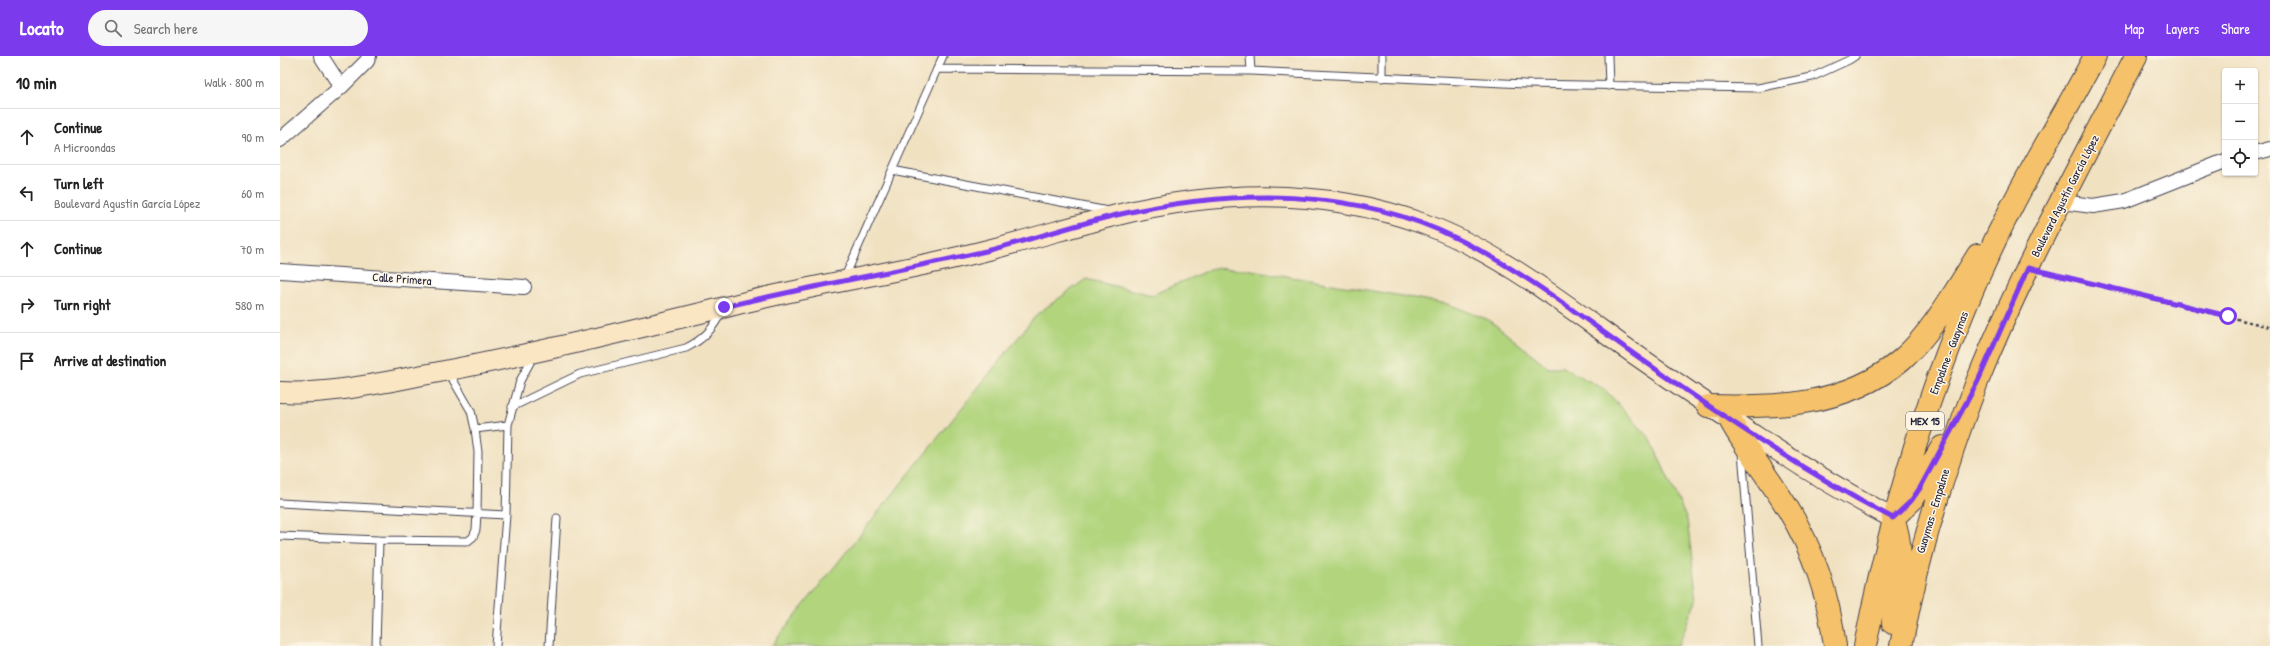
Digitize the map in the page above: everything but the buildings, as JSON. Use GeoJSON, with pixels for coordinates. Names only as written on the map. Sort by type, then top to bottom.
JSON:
{"type":"FeatureCollection","features":[{"type":"Feature","properties":{"kind":"main road","name":"MEX 15"},"geometry":{"type":"LineString","coordinates":[[2013,205],[2096,56]]}},
{"type":"Feature","properties":{"kind":"main road","name":"Boulevard Agustín García López"},"geometry":{"type":"LineString","coordinates":[[1978,381],[2028,268],[2136,56]]}},
{"type":"Feature","properties":{"kind":"main road"},"geometry":{"type":"LineString","coordinates":[[280,392],[334,390],[535,354],[724,307],[843,280],[987,251],[1122,214],[1192,202],[1234,197],[1278,196],[1320,199],[1371,208],[1424,224],[1458,238],[1546,291],[1708,406],[1839,490],[1893,518],[1900,536],[1900,551],[1892,620],[1893,646]]}},
{"type":"Feature","properties":{"kind":"main road"},"geometry":{"type":"LineString","coordinates":[[1708,406],[1744,407],[1821,399],[1846,393],[1874,380],[1902,360],[1929,329],[2013,205]]}},
{"type":"Feature","properties":{"kind":"main road","name":"Empalme - Guaymas"},"geometry":{"type":"LineString","coordinates":[[1864,646],[1893,518],[1952,339],[2013,205]]}},
{"type":"Feature","properties":{"kind":"main road"},"geometry":{"type":"LineString","coordinates":[[1893,518],[1911,501],[1920,488],[1978,381]]}},
{"type":"Feature","properties":{"kind":"main road","name":"Guaymas - Empalme"},"geometry":{"type":"LineString","coordinates":[[1901,646],[1919,560],[1946,468],[1978,381]]}},
{"type":"Feature","properties":{"kind":"main road"},"geometry":{"type":"LineString","coordinates":[[1730,420],[1741,440],[1789,510],[1810,550],[1830,612],[1835,646]]}},
{"type":"Feature","properties":{"kind":"street"},"geometry":{"type":"LineString","coordinates":[[321,56],[341,87]]}},
{"type":"Feature","properties":{"kind":"street"},"geometry":{"type":"LineString","coordinates":[[280,140],[341,87],[367,61],[369,56]]}},
{"type":"Feature","properties":{"kind":"street"},"geometry":{"type":"LineString","coordinates":[[2258,152],[2270,149]]}},
{"type":"Feature","properties":{"kind":"street"},"geometry":{"type":"LineString","coordinates":[[2062,202],[2093,206],[2124,201],[2222,162]]}},
{"type":"Feature","properties":{"kind":"street","name":"Calle Primera"},"geometry":{"type":"LineString","coordinates":[[280,271],[524,287]]}},
{"type":"Feature","properties":{"kind":"lane"},"geometry":{"type":"LineString","coordinates":[[843,280],[943,56]]}},
{"type":"Feature","properties":{"kind":"lane"},"geometry":{"type":"LineString","coordinates":[[1250,56],[1251,71]]}},
{"type":"Feature","properties":{"kind":"lane"},"geometry":{"type":"LineString","coordinates":[[1382,56],[1382,78]]}},
{"type":"Feature","properties":{"kind":"lane"},"geometry":{"type":"LineString","coordinates":[[1608,56],[1609,86]]}},
{"type":"Feature","properties":{"kind":"lane"},"geometry":{"type":"LineString","coordinates":[[937,69],[1251,71],[1382,78],[1609,86],[1758,88],[1812,77],[1849,60],[1854,56]]}},
{"type":"Feature","properties":{"kind":"lane"},"geometry":{"type":"LineString","coordinates":[[892,170],[1122,214]]}},
{"type":"Feature","properties":{"kind":"lane"},"geometry":{"type":"LineString","coordinates":[[512,407],[580,374],[686,348],[700,341],[713,328],[724,307]]}},
{"type":"Feature","properties":{"kind":"lane"},"geometry":{"type":"LineString","coordinates":[[496,646],[506,515],[508,425],[520,381],[535,354]]}},
{"type":"Feature","properties":{"kind":"lane"},"geometry":{"type":"LineString","coordinates":[[280,536],[379,540],[468,541],[473,537],[476,530],[477,513],[478,452],[475,429],[471,411],[447,370]]}},
{"type":"Feature","properties":{"kind":"lane"},"geometry":{"type":"LineString","coordinates":[[475,429],[508,425]]}},
{"type":"Feature","properties":{"kind":"lane"},"geometry":{"type":"LineString","coordinates":[[1741,440],[1758,646]]}},
{"type":"Feature","properties":{"kind":"lane"},"geometry":{"type":"LineString","coordinates":[[280,503],[506,515]]}},
{"type":"Feature","properties":{"kind":"lane"},"geometry":{"type":"LineString","coordinates":[[549,646],[557,518]]}},
{"type":"Feature","properties":{"kind":"lane"},"geometry":{"type":"LineString","coordinates":[[376,646],[379,540]]}},
{"type":"Feature","properties":{"kind":"path"},"geometry":{"type":"LineString","coordinates":[[2028,268],[2270,327]]}},
{"type":"Feature","properties":{"kind":"green space"},"geometry":{"type":"Polygon","coordinates":[[[1213,268],[1245,269],[1448,304],[1489,320],[1548,367],[1562,367],[1604,389],[1650,438],[1687,520],[1697,600],[1678,646],[771,646],[1037,314],[1086,279],[1152,295],[1213,268]]]}},
{"type":"Feature","properties":{"kind":"route"},"geometry":{"type":"LineString","coordinates":[[724,307],[768,296],[987,251],[1122,214],[1192,202],[1234,197],[1278,196],[1320,199],[1371,208],[1424,224],[1458,238],[1489,256],[1546,291],[1708,406],[1768,446],[1839,490],[1893,518],[1911,501],[1920,488],[1978,381],[2028,268],[2228,316]]}}]}
